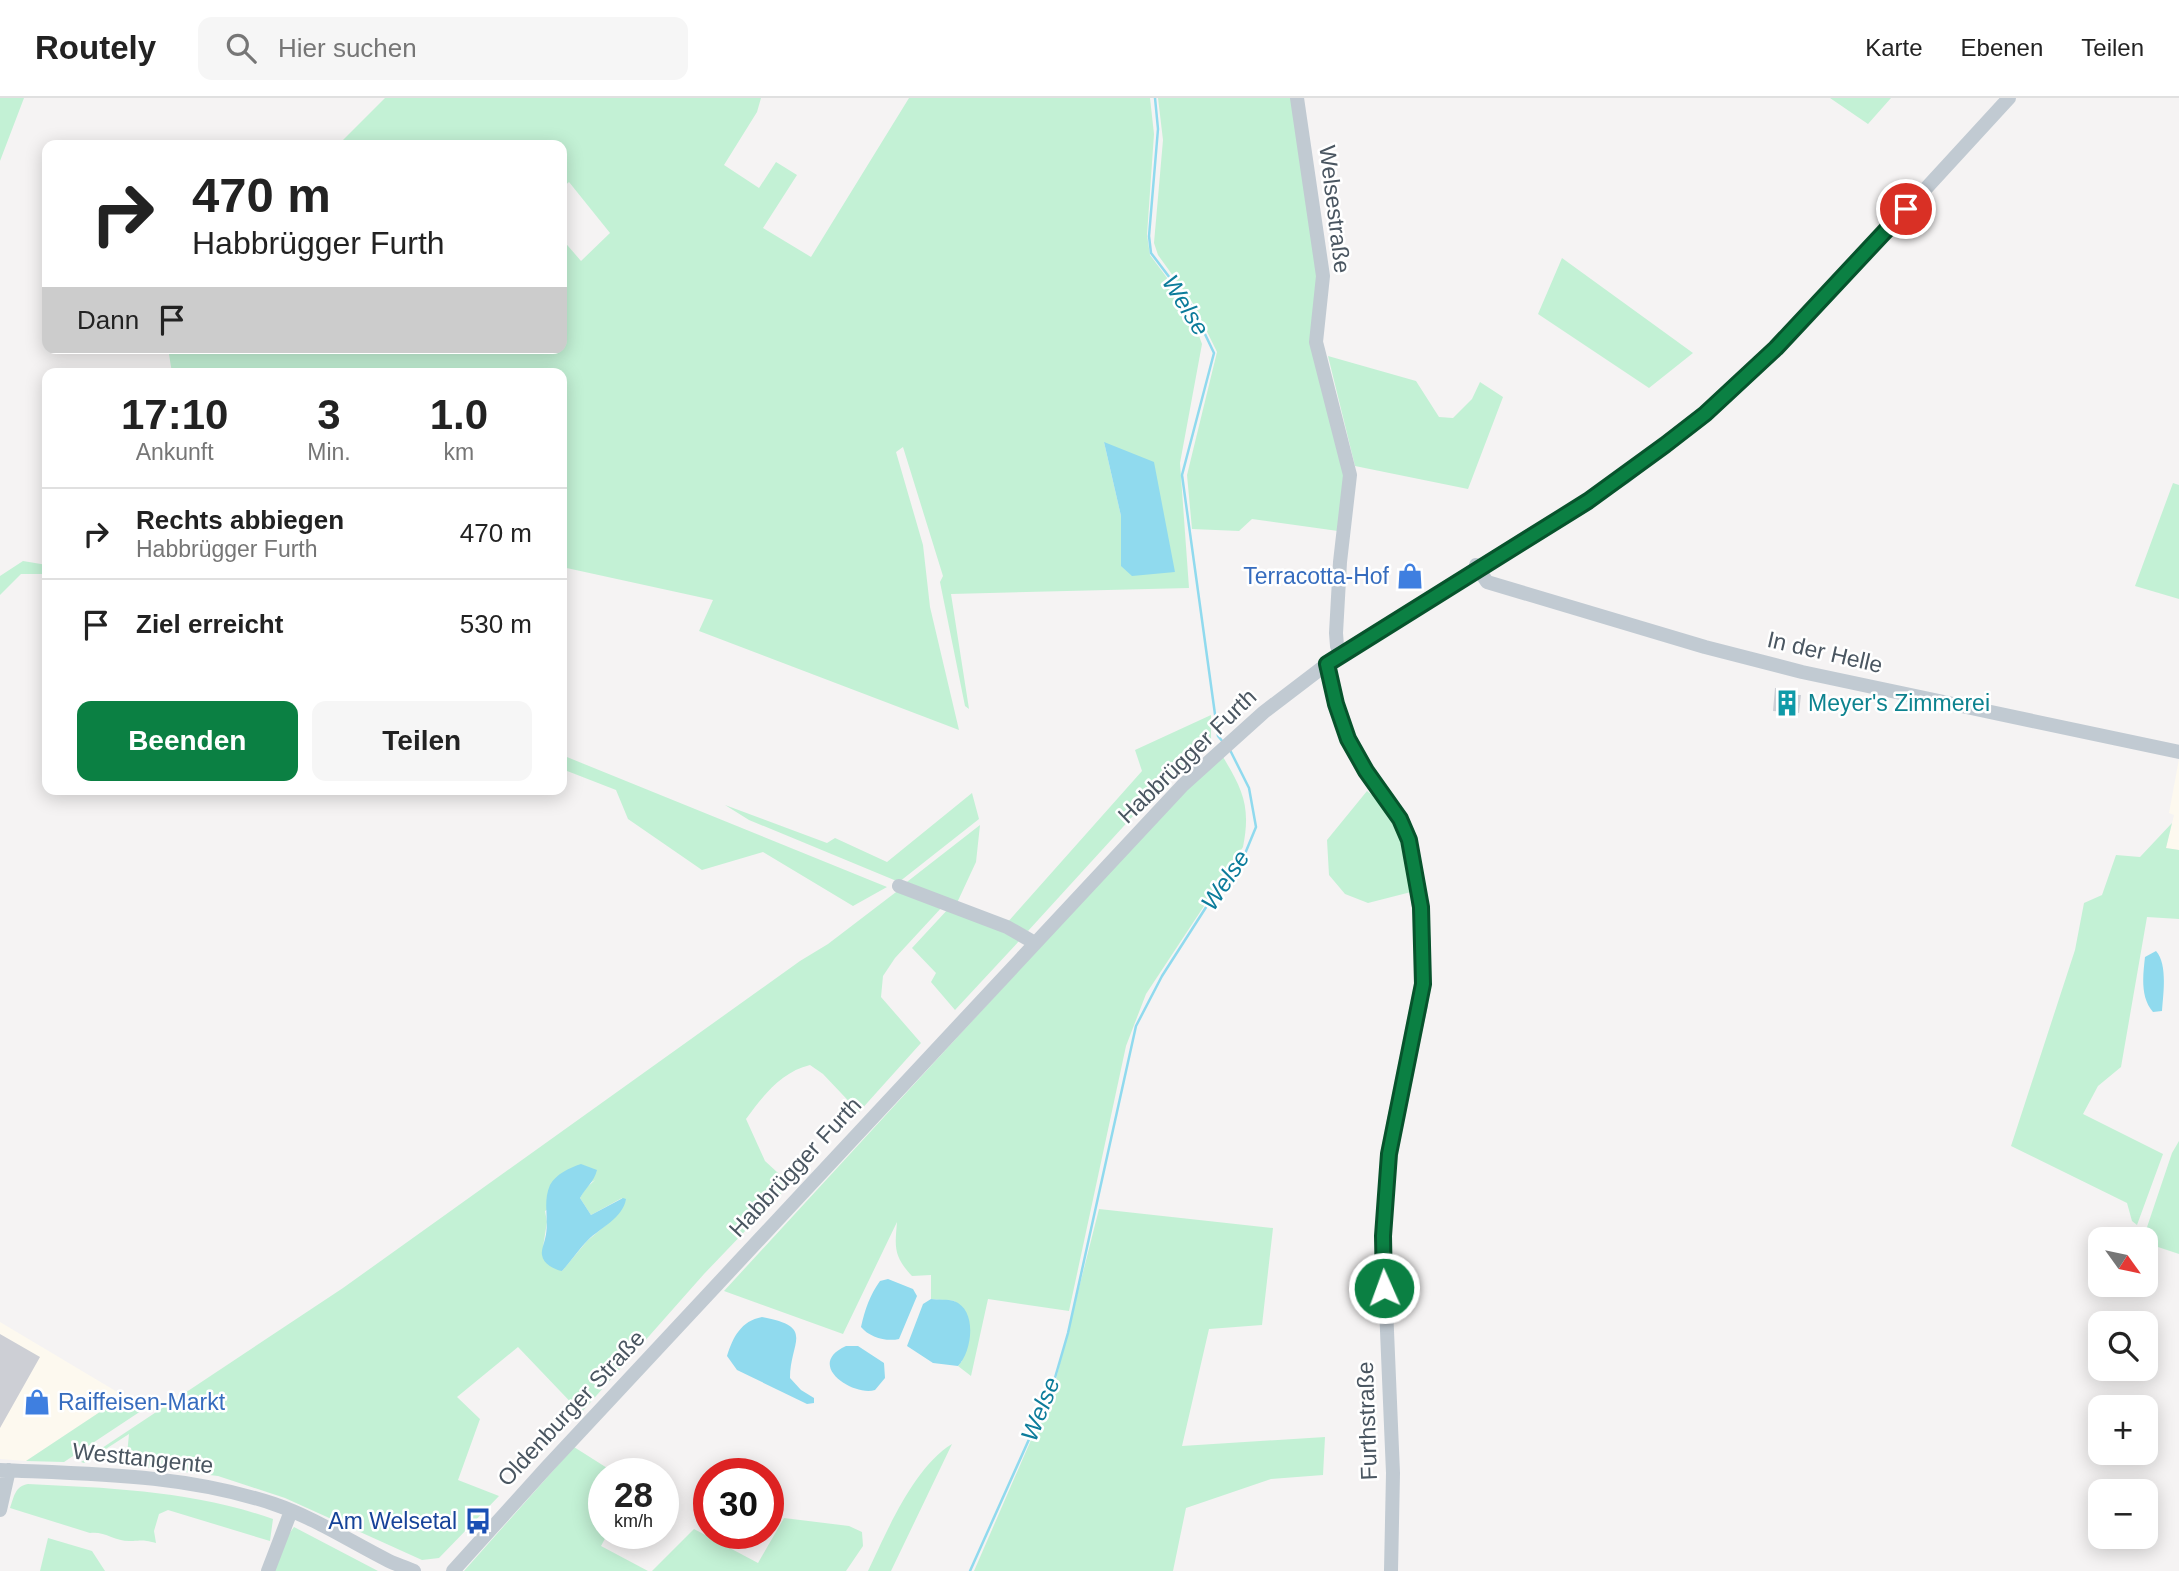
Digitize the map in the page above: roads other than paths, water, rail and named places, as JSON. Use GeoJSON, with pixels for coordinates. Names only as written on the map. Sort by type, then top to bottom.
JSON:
{"type":"FeatureCollection","features":[{"type":"Feature","properties":{"kind":"street","name":"Welsestraße"},"geometry":{"type":"LineString","coordinates":[[1297,98],[1323,276],[1316,342],[1350,475],[1340,562],[1336,633],[1337,646],[1342,655]]}},
{"type":"Feature","properties":{"kind":"street","name":"Habbrügger Furth"},"geometry":{"type":"LineString","coordinates":[[666,1339],[1183,785],[1219,751],[1327,664],[1477,567],[1625,477],[1705,414],[1776,348],[2009,98]]}},
{"type":"Feature","properties":{"kind":"street","name":"In der Helle"},"geometry":{"type":"LineString","coordinates":[[1477,567],[1487,582],[1705,647],[1802,672],[2179,752]]}},
{"type":"Feature","properties":{"kind":"street","name":"Furthstraße"},"geometry":{"type":"LineString","coordinates":[[1327,664],[1336,704],[1348,739],[1366,771],[1400,819],[1409,840],[1421,907],[1424,943],[1421,1005],[1394,1120],[1385,1187],[1383,1236],[1393,1464],[1391,1571]]}},
{"type":"Feature","properties":{"kind":"street"},"geometry":{"type":"LineString","coordinates":[[899,886],[1007,927],[1035,943]]}},
{"type":"Feature","properties":{"kind":"street","name":"Oldenburger Straße"},"geometry":{"type":"LineString","coordinates":[[453,1571],[666,1339]]}},
{"type":"Feature","properties":{"kind":"street"},"geometry":{"type":"LineString","coordinates":[[0,1510],[4,1470]]}},
{"type":"Feature","properties":{"kind":"street","name":"Westtangente"},"geometry":{"type":"LineString","coordinates":[[4,1470],[108,1473],[190,1482],[291,1511],[348,1537],[395,1567],[414,1571]]}},
{"type":"Feature","properties":{"kind":"street"},"geometry":{"type":"LineString","coordinates":[[268,1571],[291,1511]]}},
{"type":"Feature","properties":{"kind":"water"},"geometry":{"type":"Polygon","coordinates":[[[1104,442],[1154,462],[1175,572],[1132,576],[1121,566],[1121,516],[1104,442]]]}},
{"type":"Feature","properties":{"kind":"water"},"geometry":{"type":"Polygon","coordinates":[[[2156,951],[2162,964],[2164,988],[2162,1011],[2153,1012],[2146,1000],[2143,986],[2145,957],[2156,951]]]}},
{"type":"Feature","properties":{"kind":"water"},"geometry":{"type":"Polygon","coordinates":[[[581,1164],[597,1170],[580,1198],[591,1215],[623,1198],[626,1199],[616,1217],[588,1240],[562,1271],[547,1264],[542,1255],[548,1192],[550,1185],[559,1175],[581,1164]]]}},
{"type":"Feature","properties":{"kind":"water"},"geometry":{"type":"Polygon","coordinates":[[[888,1279],[913,1289],[917,1296],[899,1339],[894,1340],[873,1336],[861,1327],[873,1292],[880,1281],[888,1279]]]}},
{"type":"Feature","properties":{"kind":"water"},"geometry":{"type":"Polygon","coordinates":[[[931,1299],[954,1301],[967,1313],[970,1322],[969,1342],[958,1366],[933,1363],[907,1346],[923,1304],[931,1299]]]}},
{"type":"Feature","properties":{"kind":"water"},"geometry":{"type":"Polygon","coordinates":[[[762,1317],[779,1321],[795,1331],[790,1378],[801,1390],[814,1398],[814,1403],[807,1404],[737,1370],[727,1356],[732,1342],[743,1326],[762,1317]]]}},
{"type":"Feature","properties":{"kind":"water"},"geometry":{"type":"Polygon","coordinates":[[[846,1346],[858,1346],[884,1363],[885,1378],[875,1390],[856,1389],[837,1378],[831,1370],[830,1362],[834,1354],[846,1346]]]}},
{"type":"Feature","properties":{"kind":"waterway","name":"Welse"},"geometry":{"type":"LineString","coordinates":[[1155,98],[1158,129],[1149,236],[1151,253],[1192,307],[1214,353],[1182,475],[1218,736],[1223,742]]}},
{"type":"Feature","properties":{"kind":"waterway","name":"Welse"},"geometry":{"type":"LineString","coordinates":[[970,1571],[1052,1388],[1068,1333],[1136,1026],[1162,976],[1219,887],[1242,861],[1256,827],[1249,788],[1230,750]]}},
{"type":"Feature","properties":{"kind":"place","name":"Terracotta-Hof"},"geometry":{"type":"Point","coordinates":[1410,576]}},
{"type":"Feature","properties":{"kind":"place","name":"Meyer's Zimmerei"},"geometry":{"type":"Point","coordinates":[1787,703]}},
{"type":"Feature","properties":{"kind":"place","name":"Raiffeisen-Markt"},"geometry":{"type":"Point","coordinates":[37,1402]}},
{"type":"Feature","properties":{"kind":"place","name":"Am Welsetal"},"geometry":{"type":"Point","coordinates":[478,1521]}}]}
